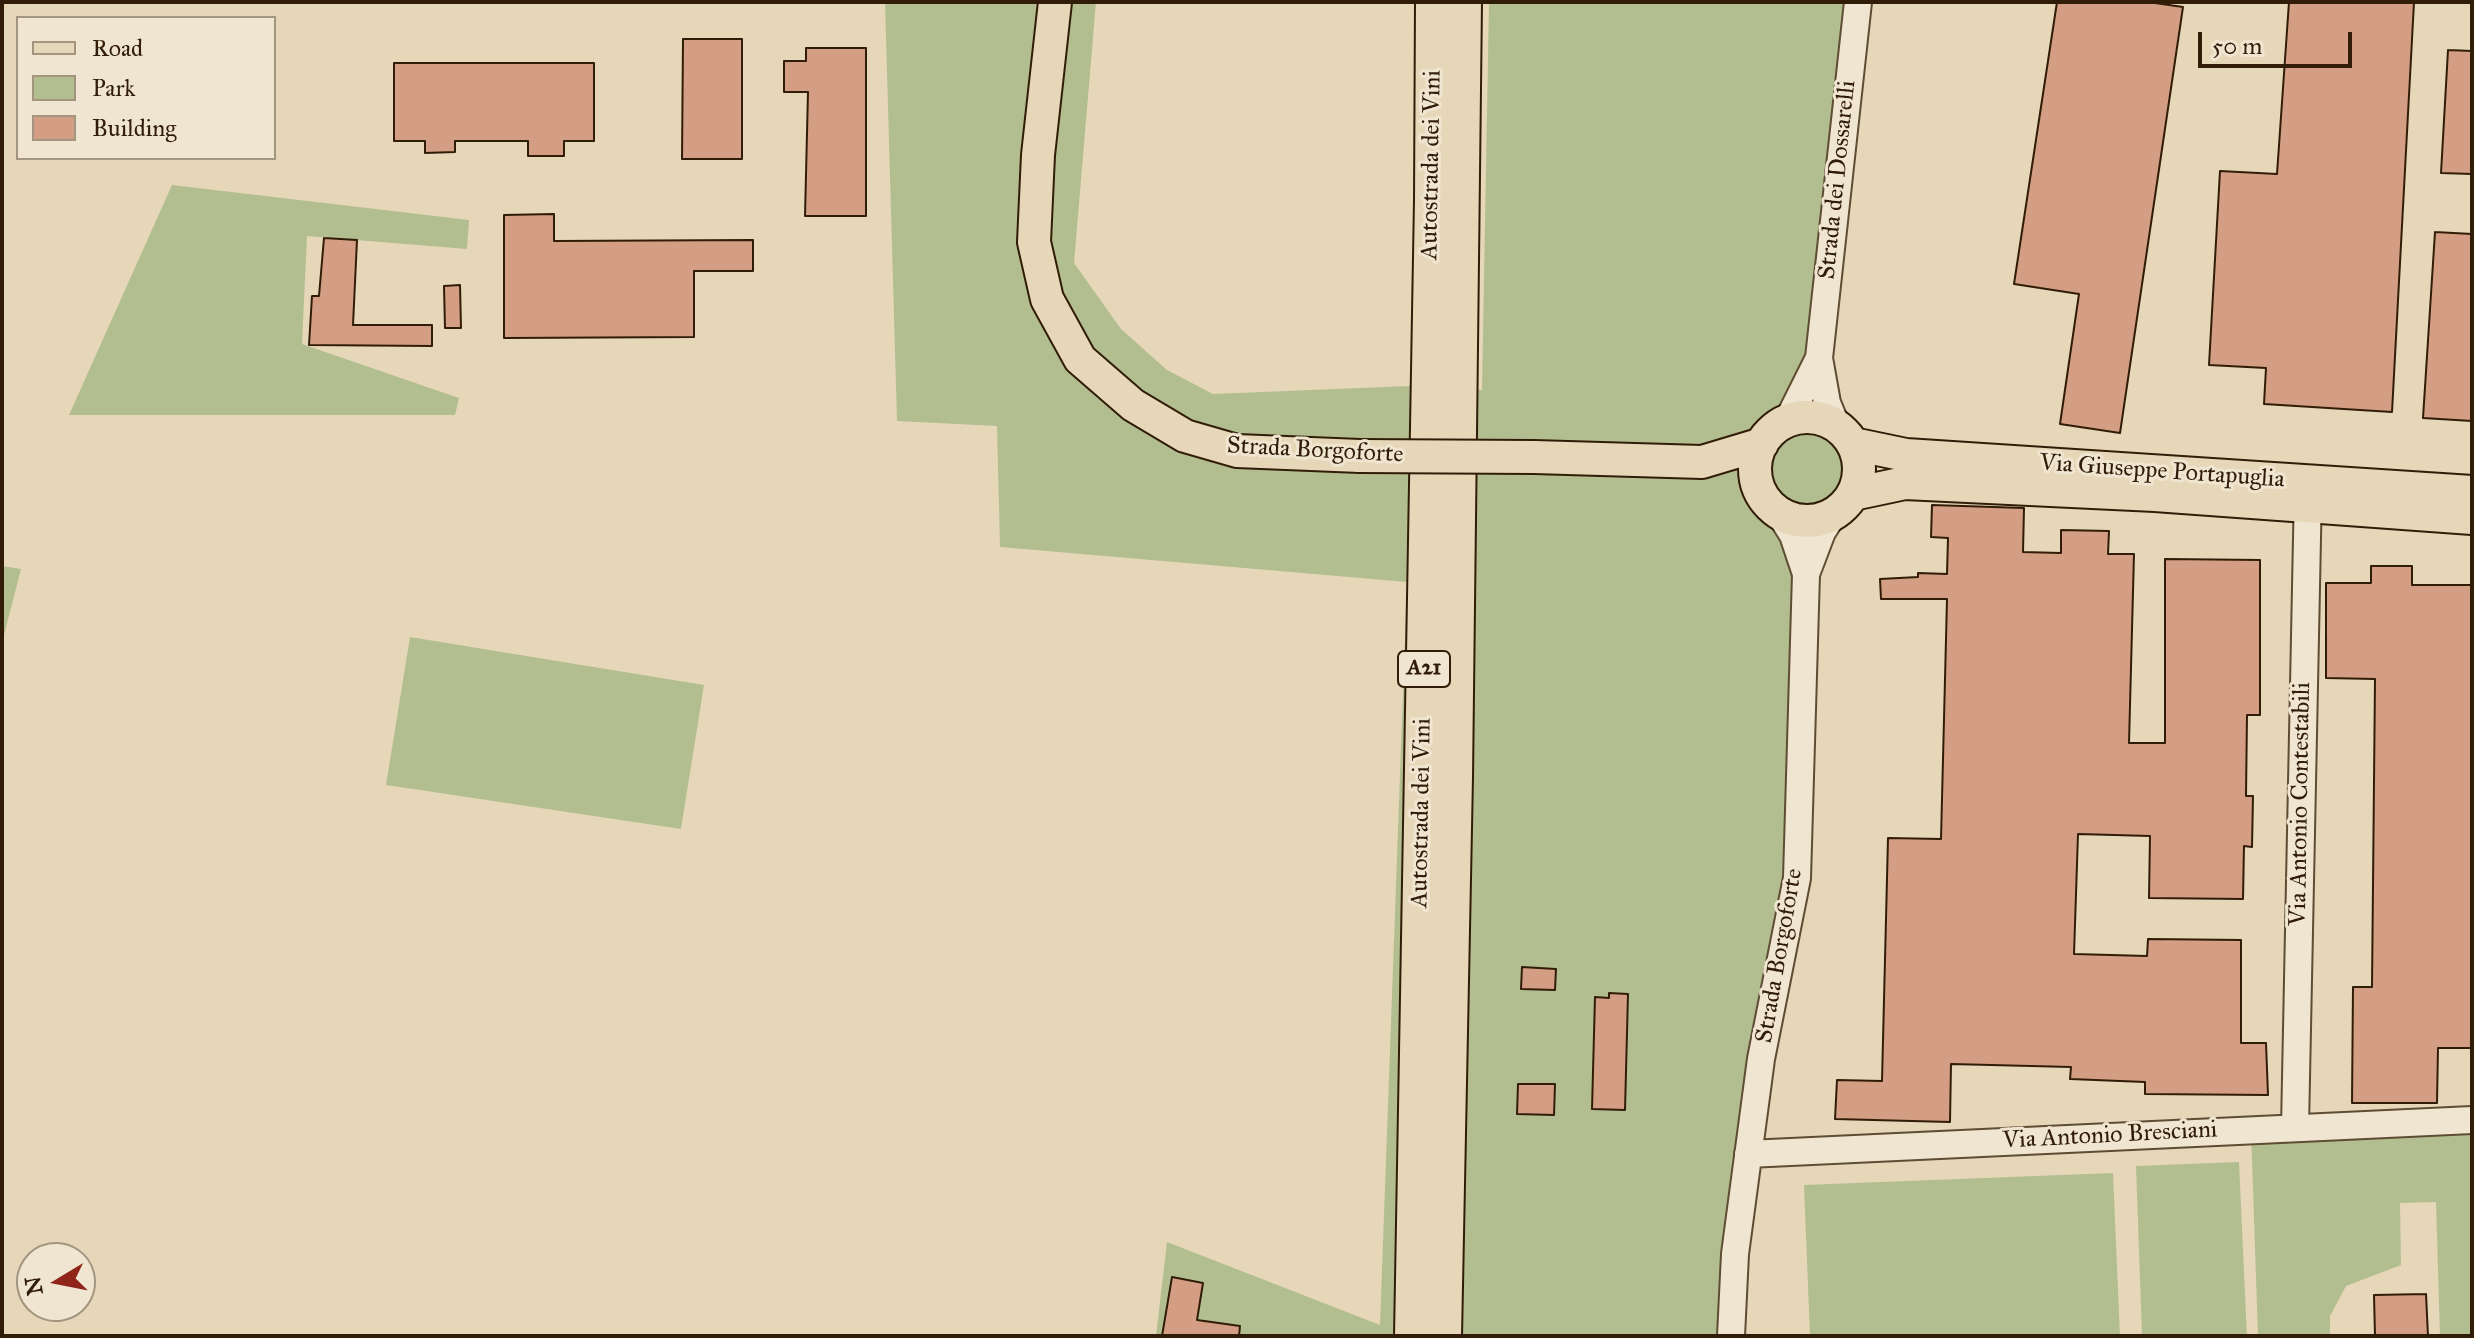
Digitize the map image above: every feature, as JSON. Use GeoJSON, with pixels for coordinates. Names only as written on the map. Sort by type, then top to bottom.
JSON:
{"type":"FeatureCollection","features":[{"type":"Feature","properties":{"kind":"highway","name":"Autostrada dei Vini"},"geometry":{"type":"LineString","coordinates":[[1413,1336],[1434,2]]}},
{"type":"Feature","properties":{"kind":"highway","name":"Autostrada dei Vini"},"geometry":{"type":"LineString","coordinates":[[1443,1336],[1463,2]]}},
{"type":"Feature","properties":{"kind":"main road","name":"Strada Borgoforte"},"geometry":{"type":"LineString","coordinates":[[1055,2],[1038,155],[1034,242],[1047,299],[1080,359],[1133,405],[1185,436],[1237,451],[1702,462]]}},
{"type":"Feature","properties":{"kind":"main road"},"geometry":{"type":"LineString","coordinates":[[1702,462],[1768,499],[1792,518],[1808,521],[1844,504],[1859,469],[1844,435],[1813,417],[1788,420],[1778,426],[1762,444],[1755,465],[1768,499]]}},
{"type":"Feature","properties":{"kind":"main road","name":"Via Giuseppe Portapuglia"},"geometry":{"type":"LineString","coordinates":[[1844,435],[1906,455],[2308,494],[2472,518]]}},
{"type":"Feature","properties":{"kind":"main road"},"geometry":{"type":"LineString","coordinates":[[1702,462],[1762,444]]}},
{"type":"Feature","properties":{"kind":"main road","name":"Via Giuseppe Portapuglia"},"geometry":{"type":"LineString","coordinates":[[1844,504],[1905,483],[2155,495],[2472,492]]}},
{"type":"Feature","properties":{"kind":"street","name":"Strada dei Dossarelli"},"geometry":{"type":"LineString","coordinates":[[1844,435],[1827,403],[1819,358],[1858,2]]}},
{"type":"Feature","properties":{"kind":"street","name":"Strada dei Dossarelli"},"geometry":{"type":"LineString","coordinates":[[1788,420],[1819,358]]}},
{"type":"Feature","properties":{"kind":"street","name":"Via Antonio Contestabili"},"geometry":{"type":"LineString","coordinates":[[2295,1127],[2308,494]]}},
{"type":"Feature","properties":{"kind":"street","name":"Strada Borgoforte"},"geometry":{"type":"LineString","coordinates":[[1768,499],[1793,535],[1806,574]]}},
{"type":"Feature","properties":{"kind":"street","name":"Strada Borgoforte"},"geometry":{"type":"LineString","coordinates":[[1731,1336],[1735,1254],[1761,1059],[1797,878],[1806,574],[1822,532],[1844,504]]}},
{"type":"Feature","properties":{"kind":"street","name":"Via Antonio Bresciani"},"geometry":{"type":"LineString","coordinates":[[1748,1154],[2472,1120]]}},
{"type":"Feature","properties":{"kind":"green space"},"geometry":{"type":"Polygon","coordinates":[[[885,2],[1096,2],[1074,263],[1121,329],[1167,370],[1213,394],[1409,386],[1482,390],[1489,2],[1861,2],[1829,322],[1833,392],[1857,428],[1868,471],[1848,515],[1824,538],[1802,634],[1800,874],[1734,1336],[1156,1336],[1167,1242],[1380,1325],[1407,582],[1000,547],[997,426],[897,421],[885,2]]]}},
{"type":"Feature","properties":{"kind":"green space"},"geometry":{"type":"Polygon","coordinates":[[[172,185],[469,220],[467,249],[307,236],[302,344],[459,398],[455,415],[69,415],[172,185]]]}},
{"type":"Feature","properties":{"kind":"green space"},"geometry":{"type":"Polygon","coordinates":[[[2,566],[21,569],[2,643],[2,566]]]}},
{"type":"Feature","properties":{"kind":"green space"},"geometry":{"type":"Polygon","coordinates":[[[410,637],[704,685],[681,829],[386,785],[410,637]]]}},
{"type":"Feature","properties":{"kind":"green space"},"geometry":{"type":"Polygon","coordinates":[[[2472,1122],[2472,1336],[2440,1336],[2436,1202],[2400,1203],[2401,1265],[2346,1286],[2330,1316],[2330,1336],[2258,1336],[2251,1130],[2472,1122]]]}},
{"type":"Feature","properties":{"kind":"green space"},"geometry":{"type":"Polygon","coordinates":[[[2239,1162],[2247,1336],[2142,1336],[2136,1166],[2239,1162]]]}},
{"type":"Feature","properties":{"kind":"green space"},"geometry":{"type":"Polygon","coordinates":[[[2113,1173],[2120,1336],[1810,1336],[1804,1185],[2113,1173]]]}},
{"type":"Feature","properties":{"kind":"building"},"geometry":{"type":"Polygon","coordinates":[[[2057,2],[2148,2],[2183,7],[2120,433],[2060,424],[2079,294],[2014,284],[2057,2]]]}},
{"type":"Feature","properties":{"kind":"building"},"geometry":{"type":"Polygon","coordinates":[[[2289,2],[2414,2],[2392,412],[2264,404],[2266,368],[2209,365],[2220,171],[2277,174],[2289,2]]]}},
{"type":"Feature","properties":{"kind":"building"},"geometry":{"type":"Polygon","coordinates":[[[683,39],[742,39],[742,159],[682,159],[683,39]]]}},
{"type":"Feature","properties":{"kind":"building"},"geometry":{"type":"Polygon","coordinates":[[[806,48],[866,48],[866,216],[805,216],[808,92],[784,92],[784,61],[806,61],[806,48]]]}},
{"type":"Feature","properties":{"kind":"building"},"geometry":{"type":"Polygon","coordinates":[[[2448,50],[2472,51],[2472,174],[2441,173],[2448,50]]]}},
{"type":"Feature","properties":{"kind":"building"},"geometry":{"type":"Polygon","coordinates":[[[394,63],[594,63],[594,141],[564,141],[564,156],[528,156],[528,141],[455,141],[455,152],[425,153],[425,141],[394,141],[394,63]]]}},
{"type":"Feature","properties":{"kind":"building"},"geometry":{"type":"Polygon","coordinates":[[[554,214],[554,241],[753,240],[753,271],[694,271],[694,337],[504,338],[504,215],[554,214]]]}},
{"type":"Feature","properties":{"kind":"building"},"geometry":{"type":"Polygon","coordinates":[[[2435,232],[2472,234],[2472,421],[2423,418],[2435,232]]]}},
{"type":"Feature","properties":{"kind":"building"},"geometry":{"type":"Polygon","coordinates":[[[324,238],[357,240],[353,325],[432,325],[432,346],[309,345],[312,296],[319,296],[324,238]]]}},
{"type":"Feature","properties":{"kind":"building"},"geometry":{"type":"Polygon","coordinates":[[[460,285],[461,328],[445,328],[444,286],[460,285]]]}},
{"type":"Feature","properties":{"kind":"building"},"geometry":{"type":"Polygon","coordinates":[[[1932,505],[2024,508],[2023,552],[2061,553],[2061,530],[2109,531],[2108,554],[2134,554],[2129,743],[2165,743],[2165,559],[2260,560],[2260,715],[2247,715],[2246,796],[2253,796],[2252,847],[2244,846],[2243,899],[2149,898],[2150,836],[2078,834],[2074,954],[2147,956],[2148,939],[2241,940],[2241,1043],[2266,1043],[2268,1095],[2145,1094],[2145,1082],[2070,1079],[2071,1067],[1951,1064],[1950,1122],[1835,1119],[1837,1080],[1882,1081],[1888,838],[1941,839],[1947,599],[1881,599],[1880,579],[1918,577],[1918,573],[1947,574],[1948,538],[1931,537],[1932,505]]]}},
{"type":"Feature","properties":{"kind":"building"},"geometry":{"type":"Polygon","coordinates":[[[2371,566],[2412,566],[2412,585],[2472,585],[2472,1048],[2438,1048],[2437,1103],[2352,1103],[2353,987],[2372,987],[2375,679],[2326,678],[2326,583],[2371,583],[2371,566]]]}},
{"type":"Feature","properties":{"kind":"building"},"geometry":{"type":"Polygon","coordinates":[[[1522,967],[1556,969],[1555,990],[1521,989],[1522,967]]]}},
{"type":"Feature","properties":{"kind":"building"},"geometry":{"type":"Polygon","coordinates":[[[1609,993],[1628,994],[1625,1110],[1592,1109],[1595,997],[1609,998],[1609,993]]]}},
{"type":"Feature","properties":{"kind":"building"},"geometry":{"type":"Polygon","coordinates":[[[1518,1084],[1555,1084],[1554,1115],[1517,1114],[1518,1084]]]}},
{"type":"Feature","properties":{"kind":"building"},"geometry":{"type":"Polygon","coordinates":[[[1172,1277],[1203,1283],[1197,1320],[1240,1326],[1239,1336],[1162,1336],[1172,1277]]]}},
{"type":"Feature","properties":{"kind":"building"},"geometry":{"type":"Polygon","coordinates":[[[2426,1294],[2428,1336],[2375,1336],[2374,1295],[2426,1294]]]}}]}
